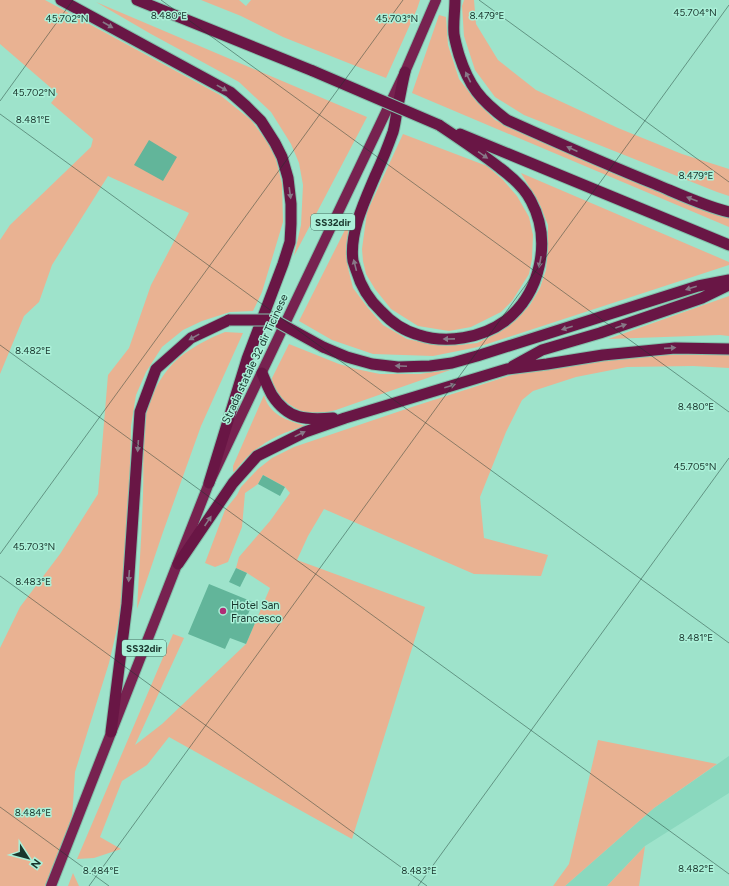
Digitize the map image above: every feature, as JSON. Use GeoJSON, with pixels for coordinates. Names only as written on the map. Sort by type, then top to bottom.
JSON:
{"type":"FeatureCollection","features":[{"type":"Feature","properties":{"kind":"highway"},"geometry":{"type":"LineString","coordinates":[[61,0],[230,92],[261,121],[282,157],[288,178],[291,204],[292,224],[290,242],[247,359],[210,483]]}},
{"type":"Feature","properties":{"kind":"highway"},"geometry":{"type":"LineString","coordinates":[[138,0],[313,71],[729,245]]}},
{"type":"Feature","properties":{"kind":"highway"},"geometry":{"type":"LineString","coordinates":[[455,0],[454,34],[463,67],[478,94],[493,110],[507,120],[604,164],[685,197],[729,212]]}},
{"type":"Feature","properties":{"kind":"highway"},"geometry":{"type":"LineString","coordinates":[[405,72],[393,131],[381,164],[362,207],[353,246],[353,261],[360,283],[367,295],[382,312],[396,325],[418,335],[436,339],[459,338],[476,335],[491,329],[506,320],[530,293],[537,277],[541,259],[542,242],[539,220],[531,200],[516,181],[490,160],[439,125]]}},
{"type":"Feature","properties":{"kind":"highway"},"geometry":{"type":"LineString","coordinates":[[111,732],[127,604],[140,412],[156,369],[191,338],[229,320],[274,320],[323,347],[347,357],[372,364],[398,367],[430,366],[452,363],[477,356],[698,286],[729,280]]}},
{"type":"Feature","properties":{"kind":"highway"},"geometry":{"type":"LineString","coordinates":[[507,369],[542,350],[600,333],[702,298],[729,285]]}},
{"type":"Feature","properties":{"kind":"highway"},"geometry":{"type":"LineString","coordinates":[[178,564],[233,483],[257,456],[305,432],[345,418],[507,369],[603,355],[675,348],[729,349]]}},
{"type":"Feature","properties":{"kind":"highway"},"geometry":{"type":"LineString","coordinates":[[262,373],[272,395],[281,407],[291,414],[305,419],[345,418]]}},
{"type":"Feature","properties":{"kind":"main road","name":"Strada statale 32 dir Ticinese"},"geometry":{"type":"LineString","coordinates":[[111,732],[210,483],[405,72],[436,1]]}},
{"type":"Feature","properties":{"kind":"main road","name":"SS32dir"},"geometry":{"type":"LineString","coordinates":[[51,886],[111,732]]}},
{"type":"Feature","properties":{"kind":"shaded area"},"geometry":{"type":"Polygon","coordinates":[[[0,0],[45,0],[220,95],[251,120],[274,151],[282,184],[283,222],[262,292],[253,311],[230,312],[202,321],[183,330],[162,347],[146,372],[136,395],[131,426],[124,596],[109,663],[75,772],[72,819],[45,886],[0,886],[0,648],[20,607],[60,554],[98,494],[108,375],[129,348],[151,285],[189,213],[108,176],[52,265],[39,302],[24,316],[0,374],[0,240],[10,225],[91,147],[93,139],[51,103],[58,94],[0,44],[0,0]]]}},
{"type":"Feature","properties":{"kind":"shaded area"},"geometry":{"type":"Polygon","coordinates":[[[201,0],[239,0],[246,6],[251,0],[420,0],[386,78],[283,37],[241,16],[201,0]]]}},
{"type":"Feature","properties":{"kind":"shaded area"},"geometry":{"type":"Polygon","coordinates":[[[464,0],[474,0],[476,24],[498,60],[536,90],[618,128],[682,154],[729,169],[729,196],[524,115],[495,97],[475,70],[464,36],[462,6],[464,0]]]}},
{"type":"Feature","properties":{"kind":"shaded area"},"geometry":{"type":"Polygon","coordinates":[[[96,2],[367,117],[294,256],[301,225],[303,185],[299,163],[291,144],[271,112],[239,82],[96,2]]]}},
{"type":"Feature","properties":{"kind":"shaded area"},"geometry":{"type":"Polygon","coordinates":[[[439,15],[446,17],[448,45],[459,79],[476,101],[495,120],[555,147],[729,217],[729,227],[412,93],[439,15]]]}},
{"type":"Feature","properties":{"kind":"shaded area"},"geometry":{"type":"Polygon","coordinates":[[[403,134],[487,166],[503,180],[517,196],[529,217],[533,235],[532,259],[529,274],[512,301],[501,312],[471,327],[449,331],[418,326],[391,309],[375,289],[366,274],[362,249],[367,212],[403,134]]]}},
{"type":"Feature","properties":{"kind":"shaded area"},"geometry":{"type":"Polygon","coordinates":[[[521,173],[729,262],[729,265],[478,347],[433,356],[373,354],[332,340],[299,321],[350,220],[346,247],[348,268],[353,288],[383,325],[407,339],[430,344],[460,345],[477,343],[498,333],[516,320],[530,305],[540,288],[546,270],[548,225],[540,205],[521,173]]]}},
{"type":"Feature","properties":{"kind":"shaded area"},"geometry":{"type":"Polygon","coordinates":[[[729,296],[729,336],[720,335],[608,339],[729,296]]]}},
{"type":"Feature","properties":{"kind":"shaded area"},"geometry":{"type":"Polygon","coordinates":[[[225,332],[243,333],[201,426],[137,609],[143,508],[144,429],[149,403],[157,386],[173,363],[196,346],[225,332]]]}},
{"type":"Feature","properties":{"kind":"shaded area"},"geometry":{"type":"Polygon","coordinates":[[[289,344],[339,364],[380,374],[420,374],[453,369],[336,410],[320,413],[309,413],[294,407],[284,400],[279,395],[273,384],[272,378],[289,344]]]}},
{"type":"Feature","properties":{"kind":"shaded area"},"geometry":{"type":"Polygon","coordinates":[[[729,353],[729,368],[693,366],[627,367],[576,377],[533,391],[522,400],[506,432],[480,497],[484,538],[548,555],[541,576],[474,574],[324,509],[308,536],[297,560],[425,607],[352,839],[169,737],[147,765],[122,781],[100,837],[121,849],[94,858],[77,859],[173,634],[184,638],[135,745],[162,724],[246,644],[270,588],[247,573],[236,568],[239,557],[270,521],[290,493],[285,487],[263,475],[258,484],[245,493],[242,527],[228,562],[215,567],[205,563],[225,510],[237,495],[241,487],[258,469],[272,458],[294,447],[518,373],[595,359],[729,353]]]}},
{"type":"Feature","properties":{"kind":"shaded area"},"geometry":{"type":"Polygon","coordinates":[[[264,395],[270,408],[280,416],[306,426],[275,437],[266,442],[242,462],[233,472],[233,466],[264,395]]]}},
{"type":"Feature","properties":{"kind":"shaded area"},"geometry":{"type":"Polygon","coordinates":[[[598,740],[717,764],[654,808],[565,886],[553,886],[569,864],[598,740]]]}},
{"type":"Feature","properties":{"kind":"shaded area"},"geometry":{"type":"Polygon","coordinates":[[[729,756],[729,793],[645,846],[607,886],[565,886],[654,808],[729,756]]]}},
{"type":"Feature","properties":{"kind":"shaded area"},"geometry":{"type":"Polygon","coordinates":[[[645,846],[639,886],[607,886],[645,846]]]}},
{"type":"Feature","properties":{"kind":"shaded area"},"geometry":{"type":"Polygon","coordinates":[[[73,873],[79,886],[68,886],[73,873]]]}},
{"type":"Feature","properties":{"kind":"building"},"geometry":{"type":"Polygon","coordinates":[[[149,140],[177,157],[163,181],[134,165],[149,140]]]}},
{"type":"Feature","properties":{"kind":"building"},"geometry":{"type":"Polygon","coordinates":[[[263,475],[285,487],[280,496],[258,484],[263,475]]]}},
{"type":"Feature","properties":{"kind":"building"},"geometry":{"type":"Polygon","coordinates":[[[236,568],[247,573],[240,587],[229,582],[236,568]]]}},
{"type":"Feature","properties":{"kind":"building","name":"Hotel San Francesco"},"geometry":{"type":"Polygon","coordinates":[[[209,584],[253,602],[246,619],[255,623],[246,644],[230,638],[225,649],[188,634],[209,584]]]}},
{"type":"Feature","properties":{"kind":"place","name":"Hotel San Francesco"},"geometry":{"type":"Point","coordinates":[223,611]}}]}
